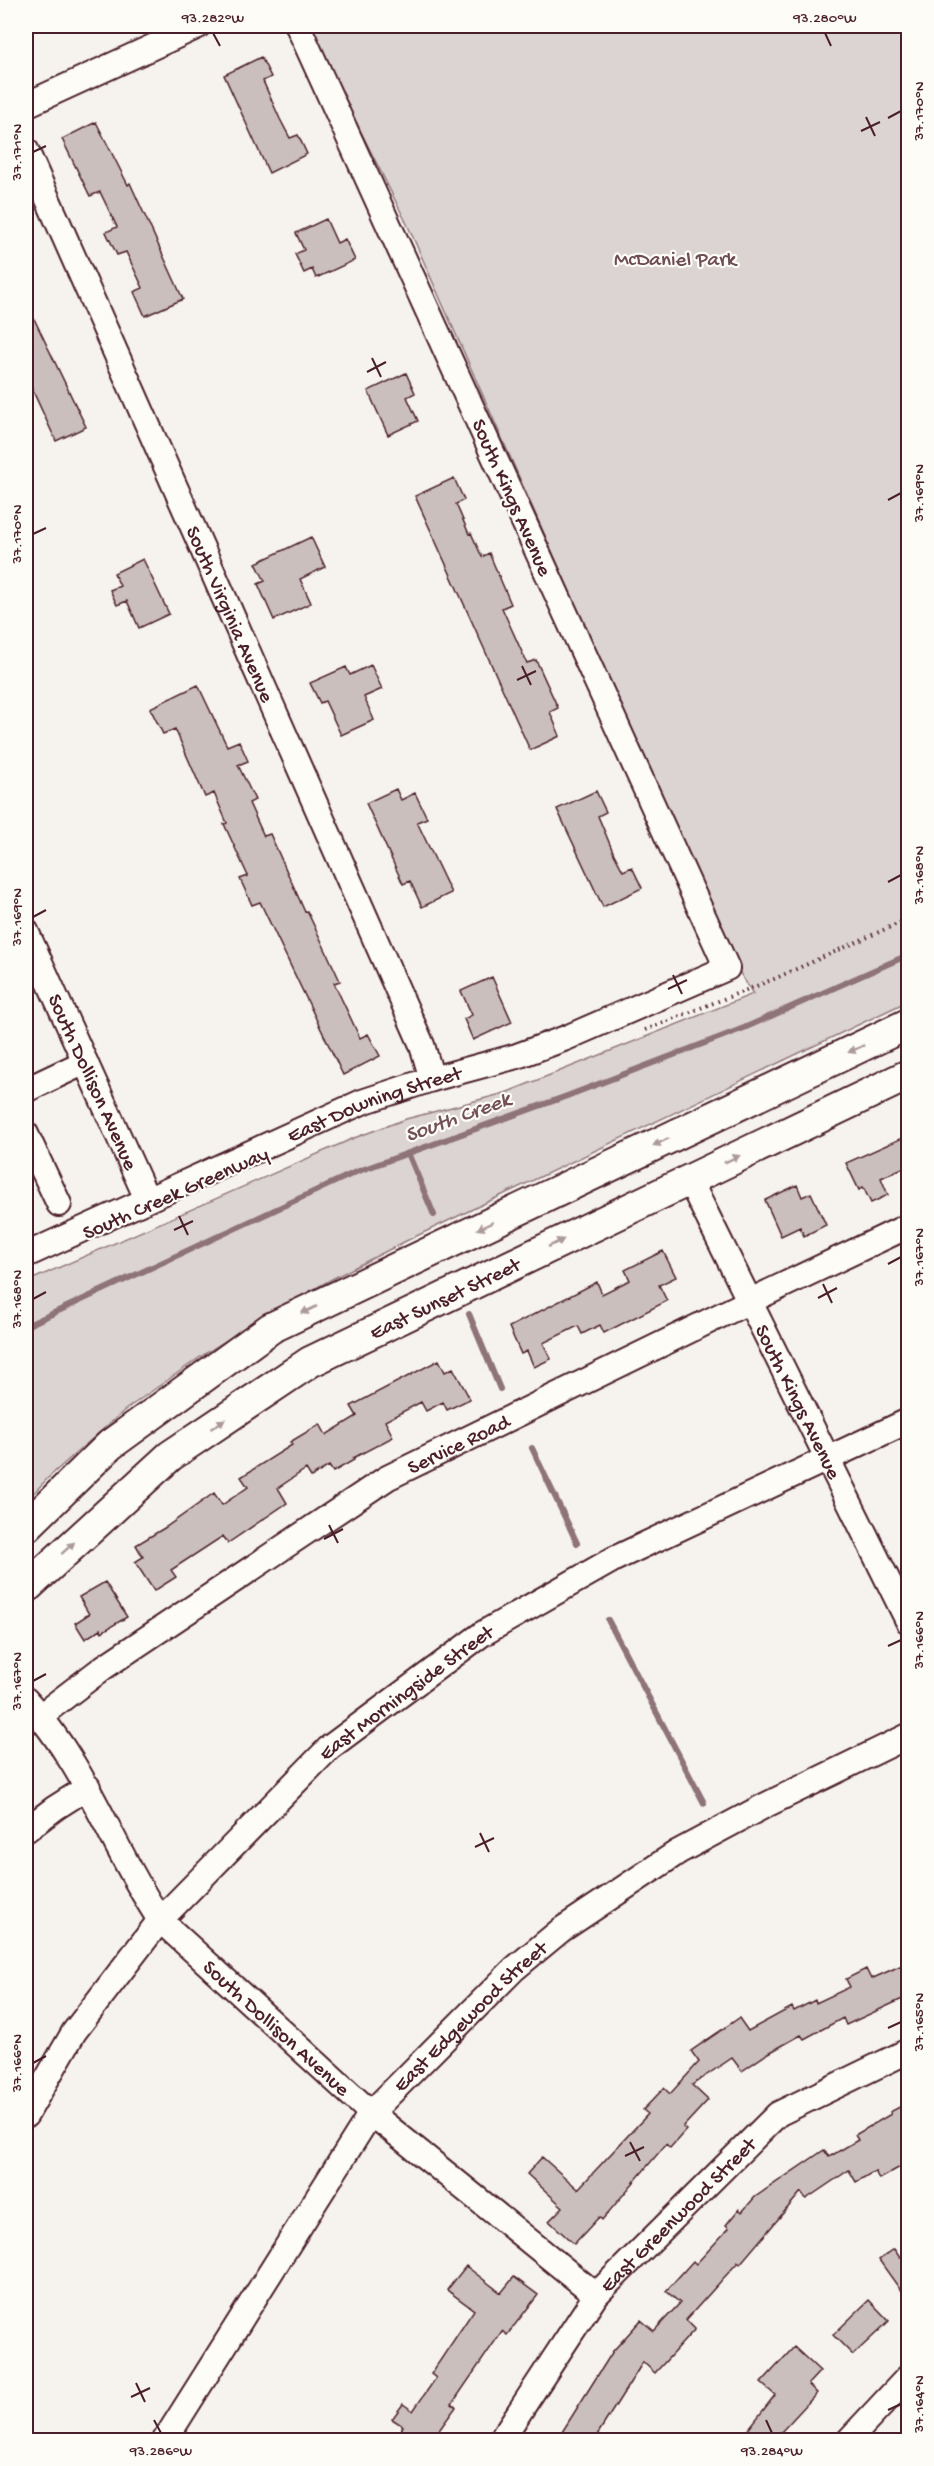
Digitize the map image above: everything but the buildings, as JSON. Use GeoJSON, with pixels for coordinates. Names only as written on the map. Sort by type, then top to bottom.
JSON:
{"type":"FeatureCollection","features":[{"type":"Feature","properties":{"kind":"main road"},"geometry":{"type":"LineString","coordinates":[[26,1527],[110,1445],[271,1328],[909,1024]]}},
{"type":"Feature","properties":{"kind":"main road","name":"East Sunset Street"},"geometry":{"type":"LineString","coordinates":[[26,1588],[170,1456],[310,1362],[909,1075]]}},
{"type":"Feature","properties":{"kind":"street"},"geometry":{"type":"LineString","coordinates":[[26,105],[198,26]]}},
{"type":"Feature","properties":{"kind":"street","name":"South Kings Avenue"},"geometry":{"type":"LineString","coordinates":[[298,26],[727,968]]}},
{"type":"Feature","properties":{"kind":"street","name":"South Virginia Avenue"},"geometry":{"type":"LineString","coordinates":[[26,150],[418,1034],[432,1079]]}},
{"type":"Feature","properties":{"kind":"street","name":"South Dollison Avenue"},"geometry":{"type":"LineString","coordinates":[[26,931],[147,1199]]}},
{"type":"Feature","properties":{"kind":"street","name":"East Downing Street"},"geometry":{"type":"LineString","coordinates":[[26,1255],[362,1102],[432,1079],[516,1056],[566,1038],[727,968]]}},
{"type":"Feature","properties":{"kind":"street"},"geometry":{"type":"LineString","coordinates":[[26,1090],[85,1062]]}},
{"type":"Feature","properties":{"kind":"street"},"geometry":{"type":"LineString","coordinates":[[26,1134],[59,1204]]}},
{"type":"Feature","properties":{"kind":"street","name":"South Kings Avenue"},"geometry":{"type":"LineString","coordinates":[[689,1179],[909,1621]]}},
{"type":"Feature","properties":{"kind":"street","name":"Service Road"},"geometry":{"type":"LineString","coordinates":[[33,1708],[104,1667],[387,1479],[750,1301],[909,1226]]}},
{"type":"Feature","properties":{"kind":"street","name":"East Morningside Street"},"geometry":{"type":"LineString","coordinates":[[26,2115],[74,2032],[160,1920],[329,1748],[482,1634],[614,1559],[909,1421]]}},
{"type":"Feature","properties":{"kind":"street","name":"South Dollison Avenue"},"geometry":{"type":"LineString","coordinates":[[33,1708],[58,1738],[88,1787],[140,1890],[160,1920],[371,2113],[596,2295]]}},
{"type":"Feature","properties":{"kind":"street","name":"East Edgewood Street"},"geometry":{"type":"LineString","coordinates":[[165,2440],[371,2113],[514,1969],[561,1930],[678,1852],[764,1806],[909,1736]]}},
{"type":"Feature","properties":{"kind":"street"},"geometry":{"type":"LineString","coordinates":[[26,1830],[88,1787]]}},
{"type":"Feature","properties":{"kind":"street","name":"East Greenwood Street"},"geometry":{"type":"LineString","coordinates":[[501,2440],[596,2295],[778,2114],[909,2051]]}},
{"type":"Feature","properties":{"kind":"street"},"geometry":{"type":"LineString","coordinates":[[849,2440],[909,2377]]}},
{"type":"Feature","properties":{"kind":"path"},"geometry":{"type":"LineString","coordinates":[[638,1033],[774,979],[909,919]]}},
{"type":"Feature","properties":{"kind":"green space","name":"McDaniel Park"},"geometry":{"type":"Polygon","coordinates":[[[308,26],[908,26],[908,1001],[406,1241],[252,1324],[125,1410],[50,1476],[26,1501],[26,1282],[354,1138],[406,1119],[505,1093],[753,994],[735,965],[408,226],[308,26]]]}},
{"type":"Feature","properties":{"kind":"waterway","name":"South Creek"},"geometry":{"type":"LineString","coordinates":[[26,1326],[356,1172],[567,1096],[744,1028],[908,955]]}},
{"type":"Feature","properties":{"kind":"waterway"},"geometry":{"type":"LineString","coordinates":[[408,1153],[434,1215]]}},
{"type":"Feature","properties":{"kind":"waterway"},"geometry":{"type":"LineString","coordinates":[[469,1314],[500,1389]]}},
{"type":"Feature","properties":{"kind":"waterway"},"geometry":{"type":"LineString","coordinates":[[532,1448],[577,1543]]}},
{"type":"Feature","properties":{"kind":"waterway"},"geometry":{"type":"LineString","coordinates":[[608,1620],[704,1803]]}}]}
